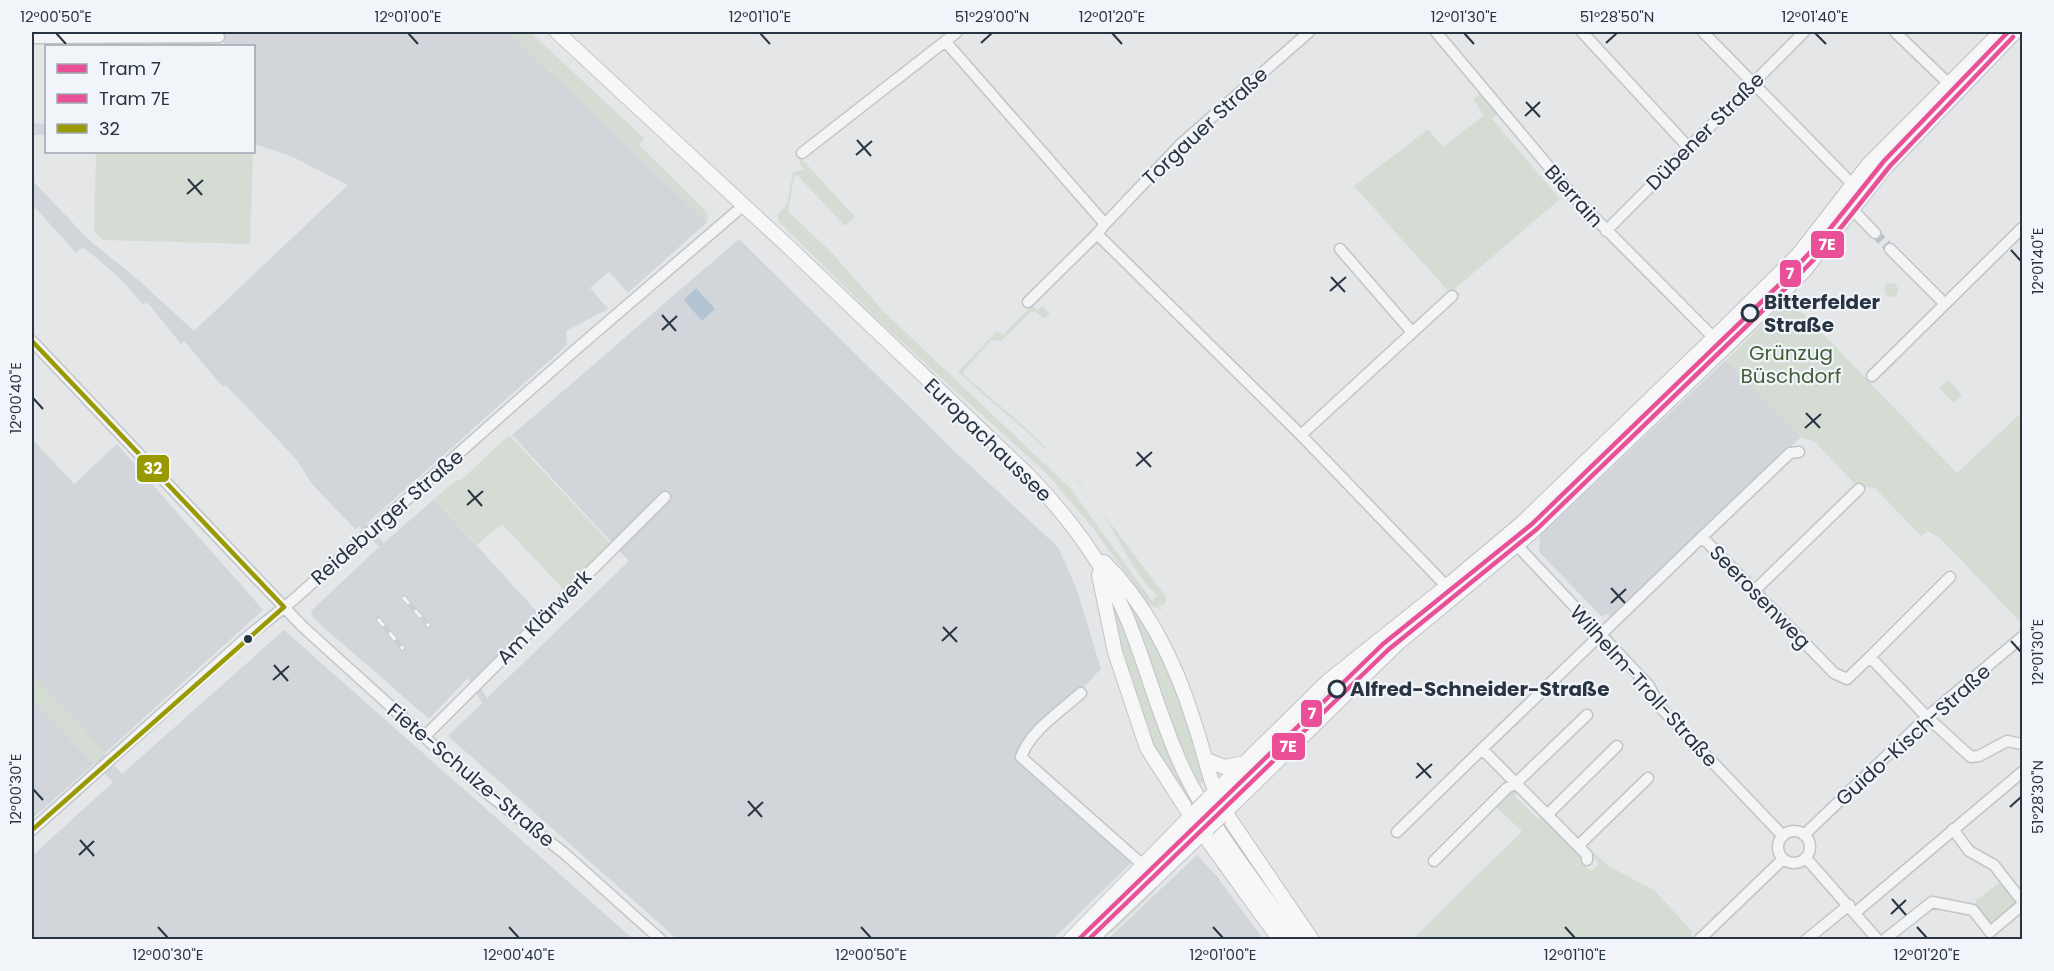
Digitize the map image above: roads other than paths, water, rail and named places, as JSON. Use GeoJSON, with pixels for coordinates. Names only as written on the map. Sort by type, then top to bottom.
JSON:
{"type":"FeatureCollection","features":[{"type":"Feature","properties":{"kind":"main road","name":"Europachaussee"},"geometry":{"type":"LineString","coordinates":[[556,32],[744,205],[1027,474],[1063,513],[1089,548],[1129,622],[1171,744],[1188,779],[1220,833],[1296,939]]}},
{"type":"Feature","properties":{"kind":"main road"},"geometry":{"type":"LineString","coordinates":[[1090,939],[1206,831],[1452,591],[1725,349],[1804,271],[1846,203],[1852,184],[2001,32]]}},
{"type":"Feature","properties":{"kind":"main road"},"geometry":{"type":"LineString","coordinates":[[1512,540],[1798,255],[1846,203],[1882,170],[2016,32]]}},
{"type":"Feature","properties":{"kind":"main road"},"geometry":{"type":"LineString","coordinates":[[1089,548],[1129,591],[1154,630],[1180,682],[1207,760],[1212,796],[1311,939]]}},
{"type":"Feature","properties":{"kind":"main road"},"geometry":{"type":"LineString","coordinates":[[1089,548],[1106,600],[1115,652],[1144,740],[1161,773],[1194,813],[1280,939]]}},
{"type":"Feature","properties":{"kind":"main road"},"geometry":{"type":"LineString","coordinates":[[1070,939],[1328,681],[1452,591]]}},
{"type":"Feature","properties":{"kind":"main road"},"geometry":{"type":"LineString","coordinates":[[1207,760],[1224,767],[1247,762]]}},
{"type":"Feature","properties":{"kind":"street"},"geometry":{"type":"LineString","coordinates":[[802,153],[957,32]]}},
{"type":"Feature","properties":{"kind":"street","name":"Torgauer Straße"},"geometry":{"type":"LineString","coordinates":[[1105,224],[1181,144],[1309,32]]}},
{"type":"Feature","properties":{"kind":"street","name":"Bierrain"},"geometry":{"type":"LineString","coordinates":[[1436,32],[1575,198],[1725,349]]}},
{"type":"Feature","properties":{"kind":"street"},"geometry":{"type":"LineString","coordinates":[[1582,32],[1690,149]]}},
{"type":"Feature","properties":{"kind":"street"},"geometry":{"type":"LineString","coordinates":[[1703,32],[1852,184]]}},
{"type":"Feature","properties":{"kind":"street","name":"Dübener Straße"},"geometry":{"type":"LineString","coordinates":[[1606,231],[1804,32]]}},
{"type":"Feature","properties":{"kind":"street"},"geometry":{"type":"LineString","coordinates":[[1894,32],[1950,85]]}},
{"type":"Feature","properties":{"kind":"street"},"geometry":{"type":"LineString","coordinates":[[32,38],[219,37]]}},
{"type":"Feature","properties":{"kind":"street"},"geometry":{"type":"LineString","coordinates":[[945,41],[1105,224],[1028,302]]}},
{"type":"Feature","properties":{"kind":"street"},"geometry":{"type":"LineString","coordinates":[[1846,203],[1875,233]]}},
{"type":"Feature","properties":{"kind":"street","name":"Reideburger Straße"},"geometry":{"type":"LineString","coordinates":[[32,830],[744,205]]}},
{"type":"Feature","properties":{"kind":"street"},"geometry":{"type":"LineString","coordinates":[[1872,376],[2022,228]]}},
{"type":"Feature","properties":{"kind":"street"},"geometry":{"type":"LineString","coordinates":[[1097,234],[1300,435],[1452,591]]}},
{"type":"Feature","properties":{"kind":"street"},"geometry":{"type":"LineString","coordinates":[[1340,249],[1412,332]]}},
{"type":"Feature","properties":{"kind":"street"},"geometry":{"type":"LineString","coordinates":[[1890,249],[1945,304]]}},
{"type":"Feature","properties":{"kind":"street"},"geometry":{"type":"LineString","coordinates":[[1300,435],[1452,296]]}},
{"type":"Feature","properties":{"kind":"street","name":"Fiete-Schulze-Straße"},"geometry":{"type":"LineString","coordinates":[[32,341],[284,607],[483,790],[564,853],[661,939]]}},
{"type":"Feature","properties":{"kind":"street"},"geometry":{"type":"LineString","coordinates":[[1702,537],[1790,453],[1799,452]]}},
{"type":"Feature","properties":{"kind":"street"},"geometry":{"type":"LineString","coordinates":[[1754,591],[1859,489]]}},
{"type":"Feature","properties":{"kind":"street","name":"Am Klärwerk"},"geometry":{"type":"LineString","coordinates":[[424,737],[665,497]]}},
{"type":"Feature","properties":{"kind":"street","name":"Seerosenweg"},"geometry":{"type":"LineString","coordinates":[[1397,832],[1702,537],[1834,673],[1847,680],[1870,657]]}},
{"type":"Feature","properties":{"kind":"street","name":"Wilhelm-Troll-Straße"},"geometry":{"type":"LineString","coordinates":[[1512,540],[1649,686],[1660,707],[1684,734],[1783,836]]}},
{"type":"Feature","properties":{"kind":"street"},"geometry":{"type":"LineString","coordinates":[[1950,577],[1870,657],[1927,717],[1971,757],[1979,756],[2007,741],[2022,744]]}},
{"type":"Feature","properties":{"kind":"street","name":"Guido-Kisch-Straße"},"geometry":{"type":"LineString","coordinates":[[1804,836],[1927,717],[2022,637]]}},
{"type":"Feature","properties":{"kind":"street"},"geometry":{"type":"LineString","coordinates":[[1081,693],[1037,734],[1025,747],[1021,757],[1144,866]]}},
{"type":"Feature","properties":{"kind":"street"},"geometry":{"type":"LineString","coordinates":[[1434,861],[1507,788],[1516,783],[1587,715]]}},
{"type":"Feature","properties":{"kind":"street"},"geometry":{"type":"LineString","coordinates":[[1548,814],[1617,746]]}},
{"type":"Feature","properties":{"kind":"street"},"geometry":{"type":"LineString","coordinates":[[1482,749],[1587,855],[1587,860]]}},
{"type":"Feature","properties":{"kind":"street"},"geometry":{"type":"LineString","coordinates":[[1806,939],[1917,864],[1953,829],[2022,772]]}},
{"type":"Feature","properties":{"kind":"street"},"geometry":{"type":"LineString","coordinates":[[1578,846],[1648,778]]}},
{"type":"Feature","properties":{"kind":"street"},"geometry":{"type":"LineString","coordinates":[[1884,939],[1932,902],[1973,910],[1994,936],[2022,903],[1994,865],[1969,851],[1953,829]]}},
{"type":"Feature","properties":{"kind":"street"},"geometry":{"type":"LineString","coordinates":[[1791,832],[1804,836],[1809,844],[1806,858],[1792,863],[1783,859],[1778,845],[1783,836],[1791,832]]}},
{"type":"Feature","properties":{"kind":"street"},"geometry":{"type":"LineString","coordinates":[[1806,858],[1878,939]]}},
{"type":"Feature","properties":{"kind":"street"},"geometry":{"type":"LineString","coordinates":[[1698,939],[1783,859]]}},
{"type":"Feature","properties":{"kind":"water"},"geometry":{"type":"Polygon","coordinates":[[[696,288],[715,309],[702,321],[684,300],[696,288]]]}},
{"type":"Feature","properties":{"kind":"tunnel"},"geometry":{"type":"LineString","coordinates":[[1875,233],[1890,249]]}},
{"type":"Feature","properties":{"kind":"railway"},"geometry":{"type":"LineString","coordinates":[[403,597],[429,626]]}},
{"type":"Feature","properties":{"kind":"railway"},"geometry":{"type":"LineString","coordinates":[[378,619],[403,649]]}},
{"type":"Feature","properties":{"kind":"tram line","name":"7"},"geometry":{"type":"LineString","coordinates":[[1078,940],[1383,644],[1532,524],[1783,281],[1817,245],[1884,161],[2008,32]]}},
{"type":"Feature","properties":{"kind":"tram line","name":"7E"},"geometry":{"type":"LineString","coordinates":[[1088,940],[1388,650],[1537,529],[1788,286],[1823,250],[1890,166],[2013,37]]}},
{"type":"Feature","properties":{"kind":"place","name":"Bitterfelder Straße"},"geometry":{"type":"Point","coordinates":[1750,313]}},
{"type":"Feature","properties":{"kind":"place","name":"Alfred-Schneider-Straße"},"geometry":{"type":"Point","coordinates":[1337,689]}},
{"type":"Feature","properties":{"kind":"park label","name":"Grünzug Büschdorf"},"geometry":{"type":"Point","coordinates":[1791,364]}}]}
